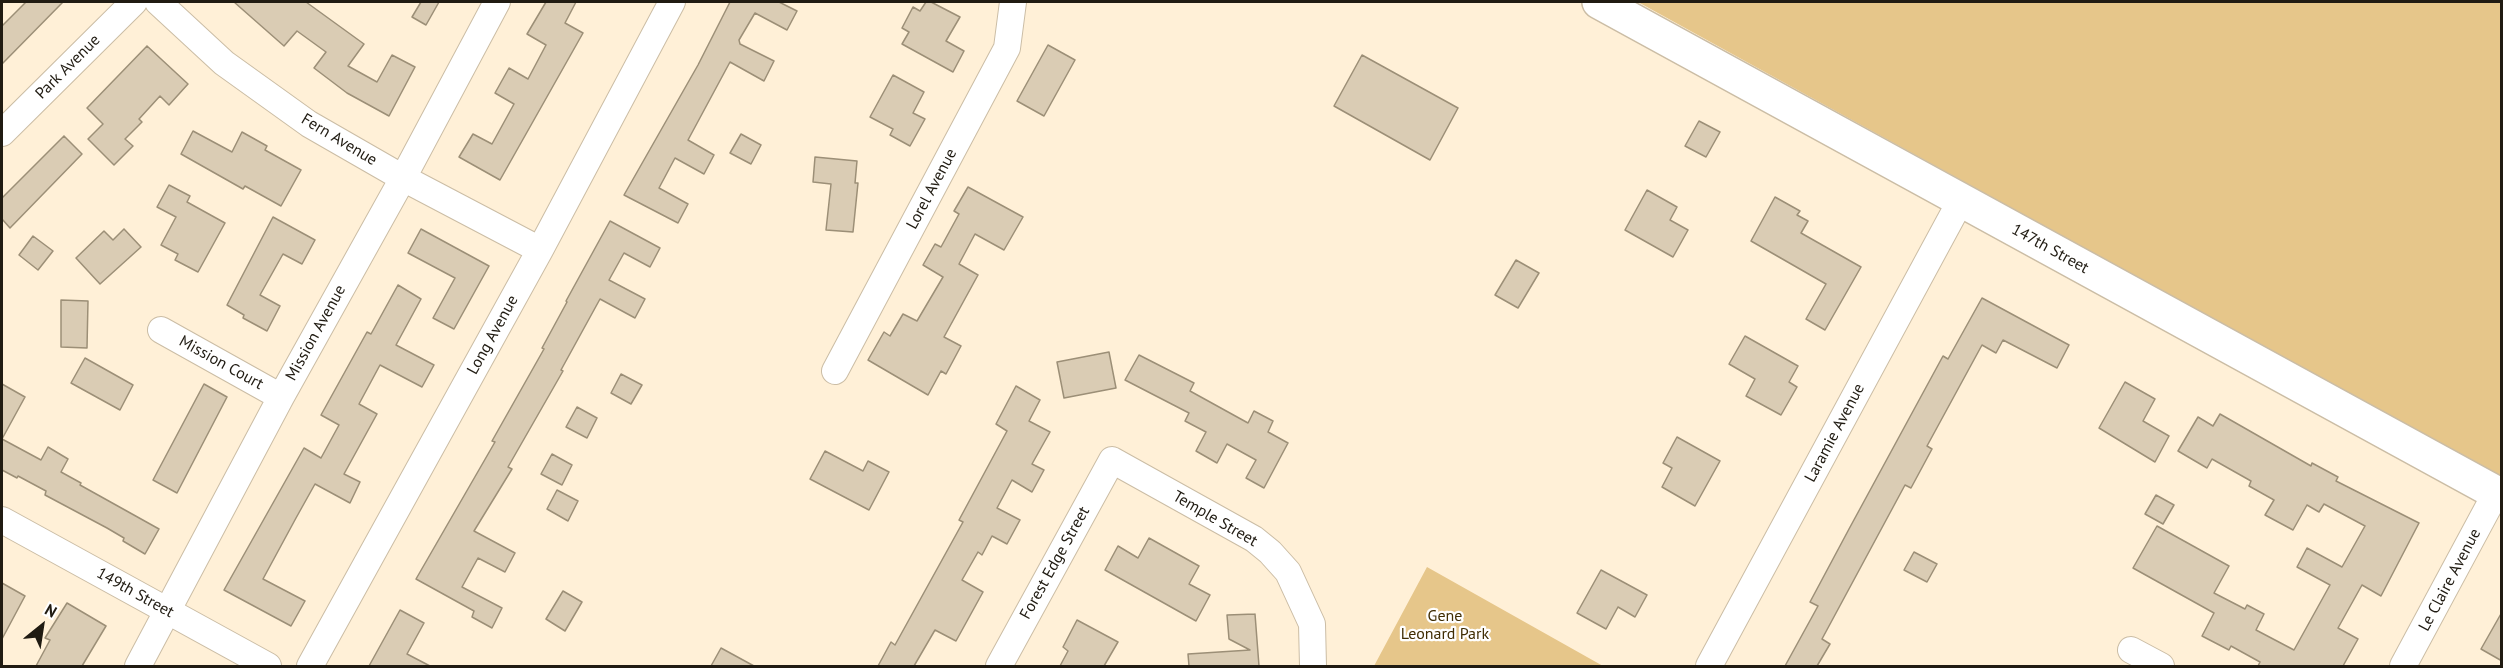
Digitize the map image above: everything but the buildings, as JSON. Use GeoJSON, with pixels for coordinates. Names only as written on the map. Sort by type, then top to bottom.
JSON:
{"type":"FeatureCollection","features":[{"type":"Feature","properties":{"kind":"main road","name":"147th Street"},"geometry":{"type":"LineString","coordinates":[[1599,2],[2499,495]]}},
{"type":"Feature","properties":{"kind":"street","name":"Park Avenue"},"geometry":{"type":"LineString","coordinates":[[2,133],[134,2]]}},
{"type":"Feature","properties":{"kind":"street","name":"Fern Avenue"},"geometry":{"type":"LineString","coordinates":[[158,2],[224,63],[309,124],[403,178],[540,250]]}},
{"type":"Feature","properties":{"kind":"street","name":"Mission Avenue"},"geometry":{"type":"LineString","coordinates":[[138,666],[281,397],[403,178],[497,2]]}},
{"type":"Feature","properties":{"kind":"street","name":"Long Avenue"},"geometry":{"type":"LineString","coordinates":[[310,666],[540,250],[672,2]]}},
{"type":"Feature","properties":{"kind":"street","name":"Lorel Avenue"},"geometry":{"type":"LineString","coordinates":[[835,370],[1006,48],[1013,2]]}},
{"type":"Feature","properties":{"kind":"street","name":"Laramie Avenue"},"geometry":{"type":"LineString","coordinates":[[1709,666],[1961,200]]}},
{"type":"Feature","properties":{"kind":"street","name":"Mission Court"},"geometry":{"type":"LineString","coordinates":[[161,330],[281,397]]}},
{"type":"Feature","properties":{"kind":"street","name":"Forest Edge Street"},"geometry":{"type":"LineString","coordinates":[[999,666],[1112,460]]}},
{"type":"Feature","properties":{"kind":"street","name":"Temple Street"},"geometry":{"type":"LineString","coordinates":[[1112,460],[1254,539],[1269,552],[1288,572],[1312,624],[1313,666]]}},
{"type":"Feature","properties":{"kind":"street","name":"Le Claire Avenue"},"geometry":{"type":"LineString","coordinates":[[2403,666],[2499,495]]}},
{"type":"Feature","properties":{"kind":"street","name":"149th Street"},"geometry":{"type":"LineString","coordinates":[[2,520],[268,666]]}},
{"type":"Feature","properties":{"kind":"street"},"geometry":{"type":"LineString","coordinates":[[2131,650],[2161,666]]}},
{"type":"Feature","properties":{"kind":"green space"},"geometry":{"type":"Polygon","coordinates":[[[1638,2],[2501,2],[2501,478],[1638,2]]]}},
{"type":"Feature","properties":{"kind":"green space","name":"Gene Leonard Park"},"geometry":{"type":"Polygon","coordinates":[[[1427,567],[1603,666],[1374,666],[1427,567]]]}}]}
